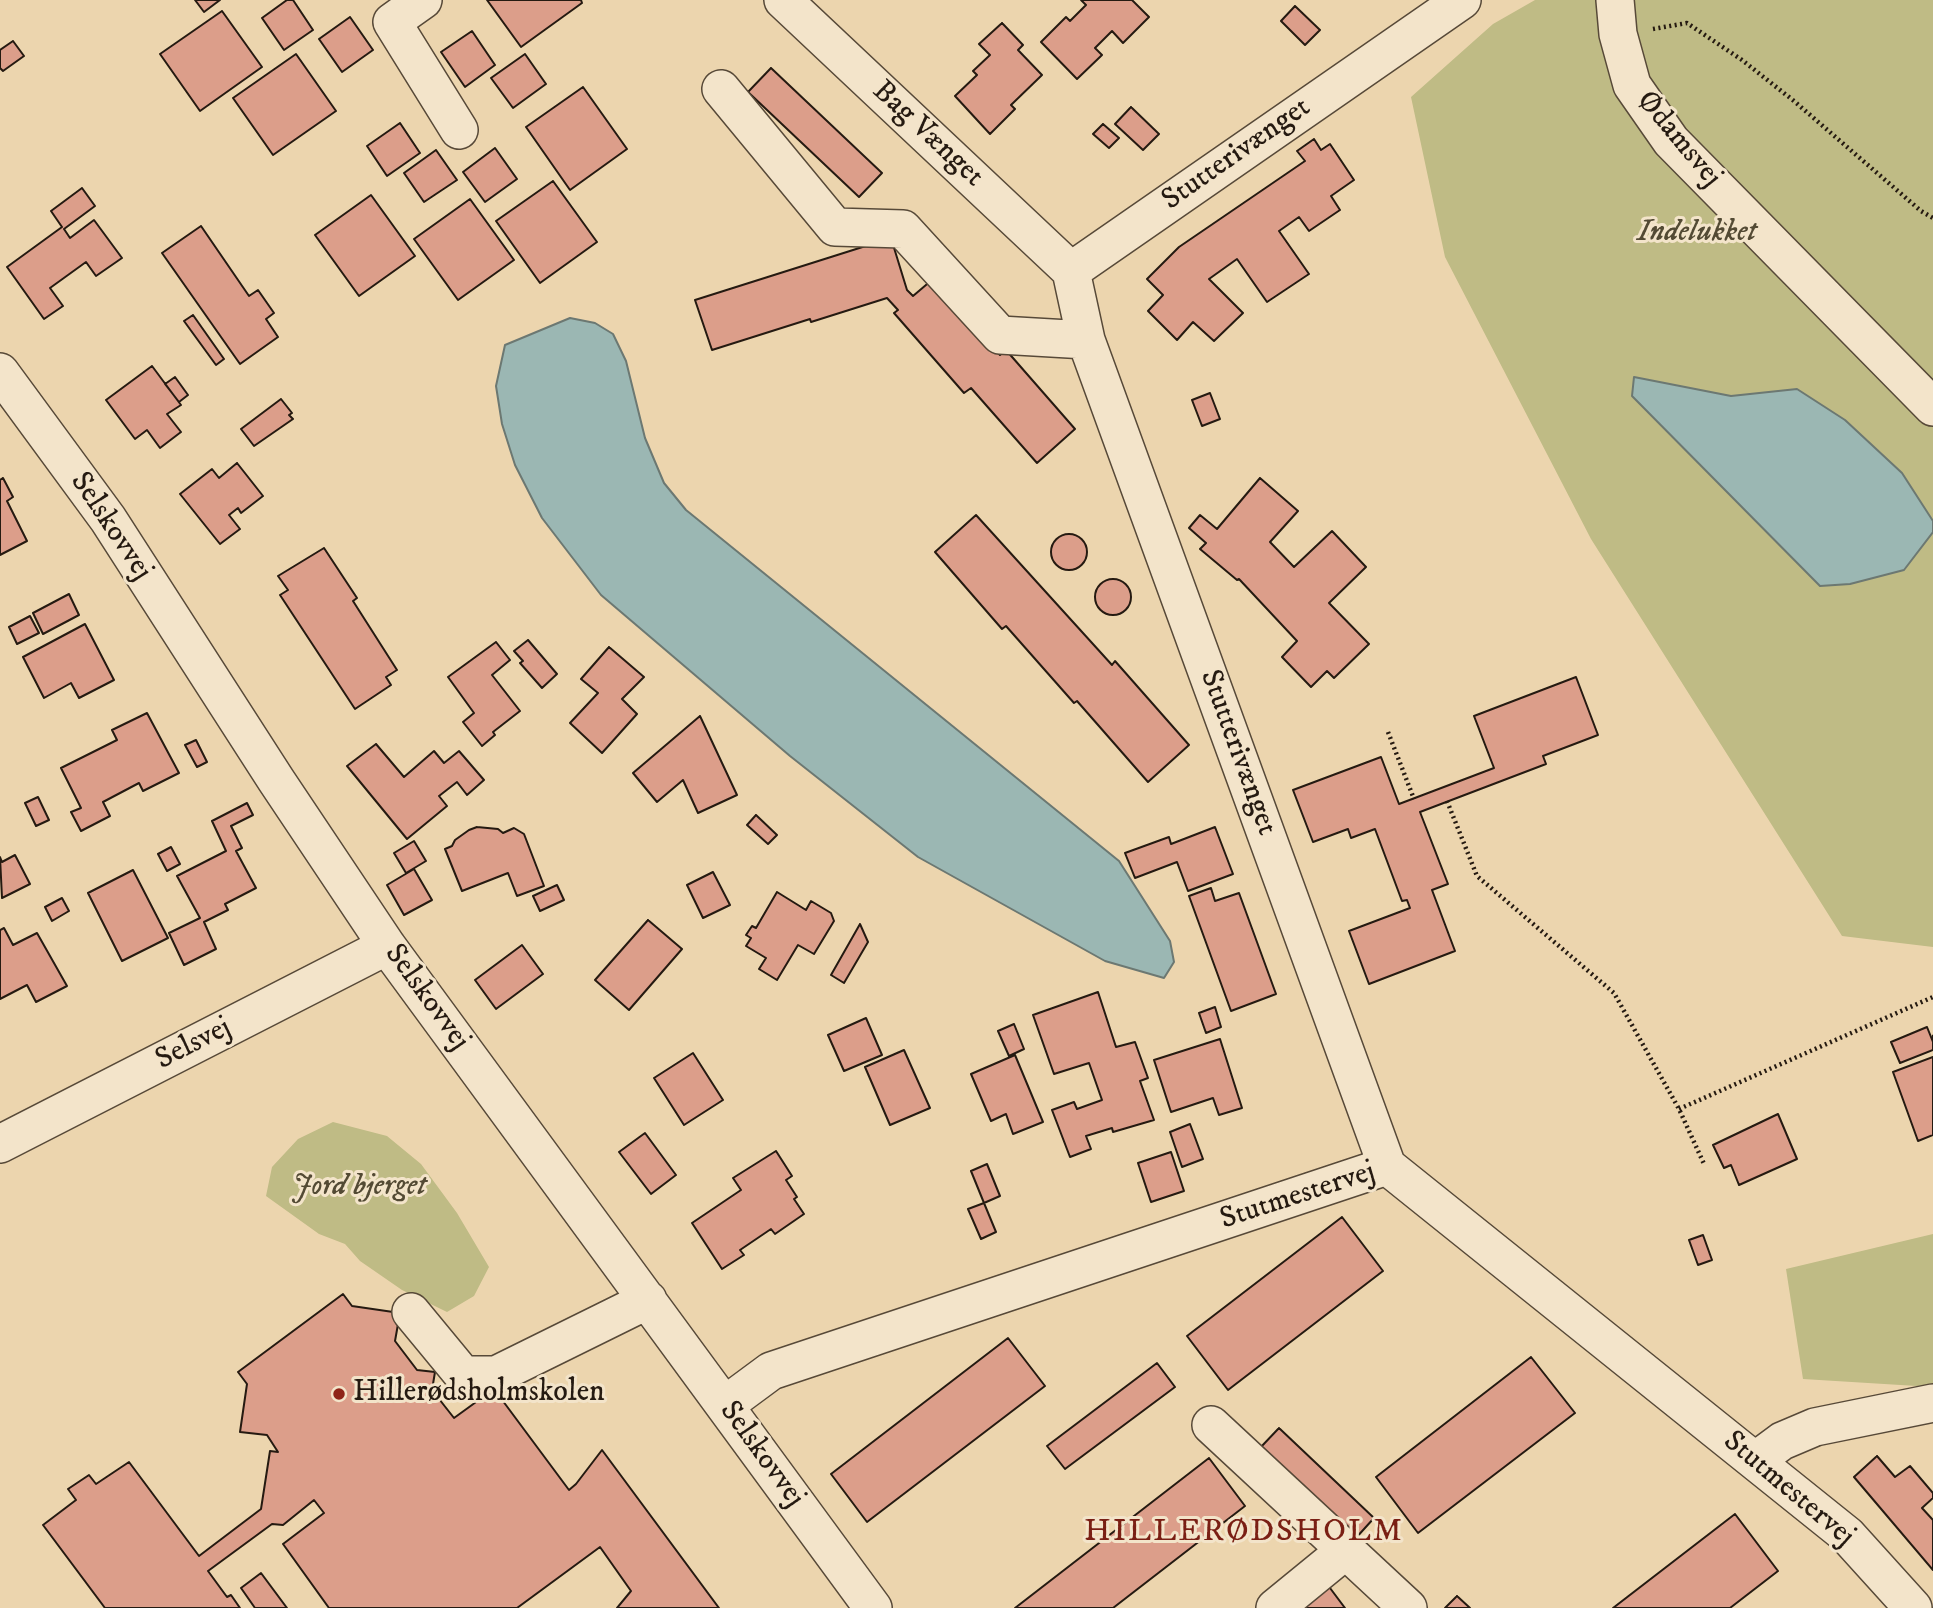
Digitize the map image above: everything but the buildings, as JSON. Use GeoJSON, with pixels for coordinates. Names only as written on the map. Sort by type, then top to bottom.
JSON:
{"type":"FeatureCollection","features":[{"type":"Feature","properties":{"kind":"street"},"geometry":{"type":"LineString","coordinates":[[423,0],[383,11],[459,130]]}},
{"type":"Feature","properties":{"kind":"street","name":"Bag Vænget"},"geometry":{"type":"LineString","coordinates":[[783,0],[1071,271]]}},
{"type":"Feature","properties":{"kind":"street","name":"Stutterivænget"},"geometry":{"type":"LineString","coordinates":[[1387,1166],[1086,340],[1071,271],[1462,0]]}},
{"type":"Feature","properties":{"kind":"street","name":"Ødamsvej"},"geometry":{"type":"LineString","coordinates":[[1617,17],[1632,85],[1671,141],[1933,407]]}},
{"type":"Feature","properties":{"kind":"street"},"geometry":{"type":"LineString","coordinates":[[721,89],[835,227],[903,229],[1000,335],[1086,340]]}},
{"type":"Feature","properties":{"kind":"street","name":"Selskovvej"},"geometry":{"type":"LineString","coordinates":[[0,372],[108,519],[276,780],[387,946],[873,1608]]}},
{"type":"Feature","properties":{"kind":"street","name":"Selsvej"},"geometry":{"type":"LineString","coordinates":[[2,1137],[387,946]]}},
{"type":"Feature","properties":{"kind":"street","name":"Stutmestervej"},"geometry":{"type":"LineString","coordinates":[[725,1405],[771,1371],[1387,1166],[1847,1535],[1913,1608]]}},
{"type":"Feature","properties":{"kind":"street"},"geometry":{"type":"LineString","coordinates":[[411,1312],[463,1375],[496,1375],[648,1300]]}},
{"type":"Feature","properties":{"kind":"street"},"geometry":{"type":"LineString","coordinates":[[1755,1461],[1782,1441],[1815,1427],[1933,1403]]}},
{"type":"Feature","properties":{"kind":"street"},"geometry":{"type":"LineString","coordinates":[[1211,1425],[1408,1608]]}},
{"type":"Feature","properties":{"kind":"street"},"geometry":{"type":"LineString","coordinates":[[1275,1608],[1346,1550]]}},
{"type":"Feature","properties":{"kind":"path"},"geometry":{"type":"LineString","coordinates":[[1617,17],[1687,23],[1763,77],[1921,211],[1933,218]]}},
{"type":"Feature","properties":{"kind":"path"},"geometry":{"type":"LineString","coordinates":[[1388,732],[1414,799]]}},
{"type":"Feature","properties":{"kind":"path"},"geometry":{"type":"LineString","coordinates":[[1447,802],[1477,876],[1614,993],[1679,1109],[1704,1164]]}},
{"type":"Feature","properties":{"kind":"path"},"geometry":{"type":"LineString","coordinates":[[1679,1109],[1933,997]]}},
{"type":"Feature","properties":{"kind":"green space","name":"Indelukket"},"geometry":{"type":"Polygon","coordinates":[[[1535,0],[1933,0],[1933,947],[1842,936],[1591,539],[1445,257],[1411,97],[1493,24],[1535,0]]]}},
{"type":"Feature","properties":{"kind":"green space","name":"Jord bjerget"},"geometry":{"type":"Polygon","coordinates":[[[333,1122],[387,1136],[421,1164],[457,1213],[489,1267],[474,1296],[447,1312],[402,1290],[360,1261],[345,1244],[319,1234],[266,1196],[272,1167],[298,1139],[333,1122]]]}},
{"type":"Feature","properties":{"kind":"green space"},"geometry":{"type":"Polygon","coordinates":[[[1933,1234],[1933,1387],[1803,1379],[1786,1269],[1933,1234]]]}},
{"type":"Feature","properties":{"kind":"water"},"geometry":{"type":"Polygon","coordinates":[[[570,318],[595,323],[613,334],[626,361],[645,438],[664,483],[686,510],[1119,861],[1170,941],[1174,962],[1164,978],[1105,961],[918,857],[790,756],[601,595],[542,518],[515,465],[502,424],[496,386],[505,345],[570,318]]]}},
{"type":"Feature","properties":{"kind":"water"},"geometry":{"type":"Polygon","coordinates":[[[1634,377],[1731,396],[1797,389],[1845,420],[1902,473],[1933,521],[1933,532],[1904,570],[1850,584],[1820,586],[1632,396],[1634,377]]]}},
{"type":"Feature","properties":{"kind":"place","name":"Hillerødsholmskolen"},"geometry":{"type":"Point","coordinates":[339,1394]}},
{"type":"Feature","properties":{"kind":"district","name":"HILLERØDSHOLM"},"geometry":{"type":"Point","coordinates":[1244,1533]}}]}
